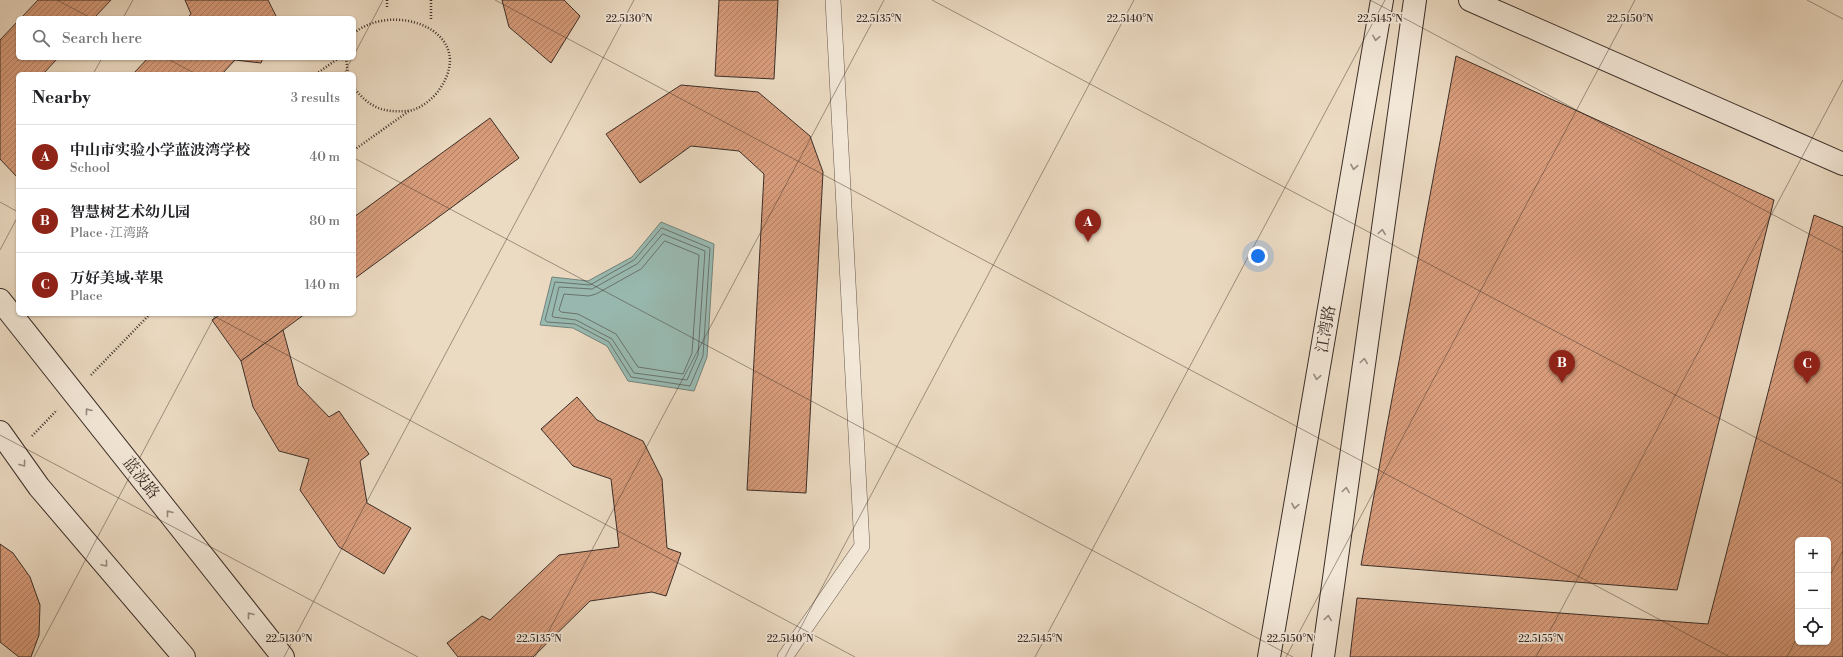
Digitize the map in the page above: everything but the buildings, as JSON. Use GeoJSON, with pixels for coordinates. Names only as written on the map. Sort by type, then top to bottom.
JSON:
{"type":"FeatureCollection","features":[{"type":"Feature","properties":{"kind":"street","name":"江湾路"},"geometry":{"type":"LineString","coordinates":[[1269,657],[1382,0]]}},
{"type":"Feature","properties":{"kind":"street"},"geometry":{"type":"LineString","coordinates":[[1323,657],[1415,0]]}},
{"type":"Feature","properties":{"kind":"street"},"geometry":{"type":"LineString","coordinates":[[1470,0],[1843,164]]}},
{"type":"Feature","properties":{"kind":"street","name":"蓝波路"},"geometry":{"type":"LineString","coordinates":[[0,300],[283,657]]}},
{"type":"Feature","properties":{"kind":"street"},"geometry":{"type":"LineString","coordinates":[[0,432],[40,487],[184,657]]}},
{"type":"Feature","properties":{"kind":"lane"},"geometry":{"type":"LineString","coordinates":[[786,657],[862,546],[833,0]]}},
{"type":"Feature","properties":{"kind":"path"},"geometry":{"type":"LineString","coordinates":[[387,0],[387,8]]}},
{"type":"Feature","properties":{"kind":"path"},"geometry":{"type":"LineString","coordinates":[[431,0],[431,19]]}},
{"type":"Feature","properties":{"kind":"path"},"geometry":{"type":"LineString","coordinates":[[380,11],[387,8],[395,8]]}},
{"type":"Feature","properties":{"kind":"path"},"geometry":{"type":"LineString","coordinates":[[424,15],[436,24]]}},
{"type":"Feature","properties":{"kind":"path"},"geometry":{"type":"LineString","coordinates":[[356,30],[360,24]]}},
{"type":"Feature","properties":{"kind":"path"},"geometry":{"type":"LineString","coordinates":[[356,149],[411,110],[424,105],[435,96],[444,84],[449,71],[450,56],[444,36]]}},
{"type":"Feature","properties":{"kind":"path"},"geometry":{"type":"LineString","coordinates":[[319,72],[336,60]]}},
{"type":"Feature","properties":{"kind":"path"},"geometry":{"type":"LineString","coordinates":[[346,60],[348,72]]}},
{"type":"Feature","properties":{"kind":"path"},"geometry":{"type":"LineString","coordinates":[[356,90],[363,99],[377,108],[394,112],[411,110]]}},
{"type":"Feature","properties":{"kind":"water"},"geometry":{"type":"Polygon","coordinates":[[[661,222],[714,244],[707,357],[694,391],[628,381],[607,346],[573,328],[540,325],[552,277],[588,281],[632,257],[661,222]]]}},
{"type":"Feature","properties":{"kind":"place","name":"中山市实验小学蓝波湾学校"},"geometry":{"type":"Point","coordinates":[1088,242]}},
{"type":"Feature","properties":{"kind":"place","name":"智慧树艺术幼儿园"},"geometry":{"type":"Point","coordinates":[1562,383]}},
{"type":"Feature","properties":{"kind":"place","name":"万好美域·苹果"},"geometry":{"type":"Point","coordinates":[1807,384]}}]}
